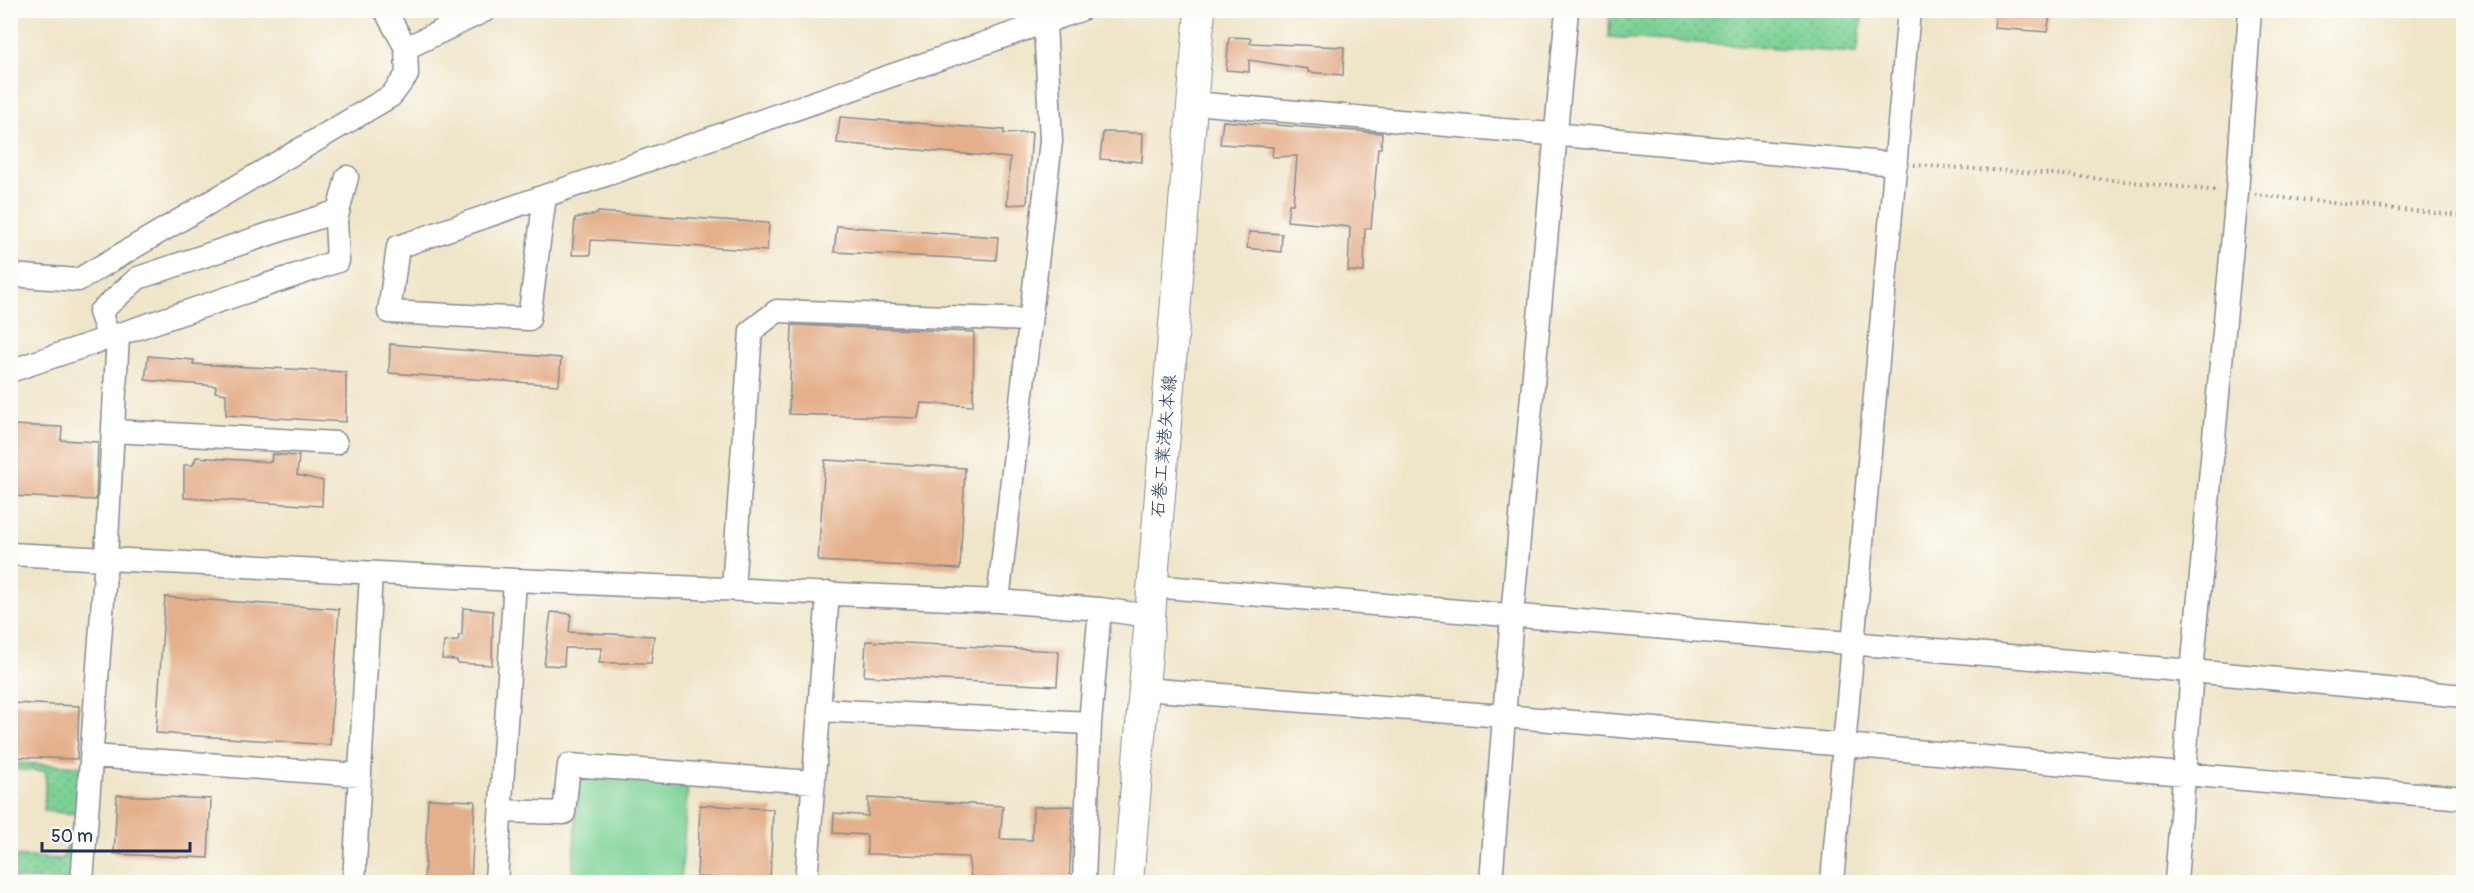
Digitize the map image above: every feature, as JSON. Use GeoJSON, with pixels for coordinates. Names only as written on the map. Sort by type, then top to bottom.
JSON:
{"type":"FeatureCollection","features":[{"type":"Feature","properties":{"kind":"main road","name":"石巻工業港矢本線"},"geometry":{"type":"LineString","coordinates":[[1128,882],[1200,10]]}},
{"type":"Feature","properties":{"kind":"street"},"geometry":{"type":"LineString","coordinates":[[10,275],[78,280],[391,96],[407,75],[406,48],[385,10]]}},
{"type":"Feature","properties":{"kind":"street"},"geometry":{"type":"LineString","coordinates":[[406,48],[486,10]]}},
{"type":"Feature","properties":{"kind":"street"},"geometry":{"type":"LineString","coordinates":[[545,196],[529,319],[389,312],[398,247],[1080,10]]}},
{"type":"Feature","properties":{"kind":"street"},"geometry":{"type":"LineString","coordinates":[[1491,882],[1512,616],[1567,10]]}},
{"type":"Feature","properties":{"kind":"street"},"geometry":{"type":"LineString","coordinates":[[1832,882],[1909,10]]}},
{"type":"Feature","properties":{"kind":"street"},"geometry":{"type":"LineString","coordinates":[[2175,882],[2192,671],[2237,193],[2250,10]]}},
{"type":"Feature","properties":{"kind":"street"},"geometry":{"type":"LineString","coordinates":[[998,601],[1051,141],[1045,23]]}},
{"type":"Feature","properties":{"kind":"street"},"geometry":{"type":"LineString","coordinates":[[1193,103],[1896,164]]}},
{"type":"Feature","properties":{"kind":"street"},"geometry":{"type":"LineString","coordinates":[[10,371],[338,261],[336,220],[347,177]]}},
{"type":"Feature","properties":{"kind":"street"},"geometry":{"type":"LineString","coordinates":[[82,882],[106,559],[113,430],[114,337],[100,312],[138,278],[338,211]]}},
{"type":"Feature","properties":{"kind":"street"},"geometry":{"type":"LineString","coordinates":[[733,589],[751,331],[777,311],[1030,320]]}},
{"type":"Feature","properties":{"kind":"street"},"geometry":{"type":"LineString","coordinates":[[113,430],[336,443]]}},
{"type":"Feature","properties":{"kind":"street"},"geometry":{"type":"LineString","coordinates":[[10,554],[516,580],[998,601],[1100,609],[1149,616]]}},
{"type":"Feature","properties":{"kind":"street"},"geometry":{"type":"LineString","coordinates":[[354,882],[371,573]]}},
{"type":"Feature","properties":{"kind":"street"},"geometry":{"type":"LineString","coordinates":[[496,882],[516,580]]}},
{"type":"Feature","properties":{"kind":"street"},"geometry":{"type":"LineString","coordinates":[[1152,586],[2192,671],[2463,696]]}},
{"type":"Feature","properties":{"kind":"street"},"geometry":{"type":"LineString","coordinates":[[806,882],[828,593]]}},
{"type":"Feature","properties":{"kind":"street"},"geometry":{"type":"LineString","coordinates":[[1084,882],[1090,723],[1100,609]]}},
{"type":"Feature","properties":{"kind":"street"},"geometry":{"type":"LineString","coordinates":[[1143,690],[1504,716],[2463,798]]}},
{"type":"Feature","properties":{"kind":"street"},"geometry":{"type":"LineString","coordinates":[[819,710],[1090,723]]}},
{"type":"Feature","properties":{"kind":"street"},"geometry":{"type":"LineString","coordinates":[[92,756],[360,775]]}},
{"type":"Feature","properties":{"kind":"street"},"geometry":{"type":"LineString","coordinates":[[501,811],[564,813],[569,765],[814,782]]}},
{"type":"Feature","properties":{"kind":"path"},"geometry":{"type":"LineString","coordinates":[[1896,164],[2055,174],[2463,216]]}},
{"type":"Feature","properties":{"kind":"green space"},"geometry":{"type":"Polygon","coordinates":[[[1610,10],[1863,11],[1857,53],[1609,37],[1610,10]]]}},
{"type":"Feature","properties":{"kind":"green space"},"geometry":{"type":"Polygon","coordinates":[[[11,763],[85,766],[73,881],[11,878],[11,856],[62,859],[76,825],[77,814],[44,811],[46,771],[11,769],[11,763]]]}},
{"type":"Feature","properties":{"kind":"green space"},"geometry":{"type":"Polygon","coordinates":[[[579,773],[688,780],[681,882],[572,882],[579,773]]]}},
{"type":"Feature","properties":{"kind":"building"},"geometry":{"type":"Polygon","coordinates":[[[1996,10],[2051,10],[2047,32],[1994,28],[1996,10]]]}},
{"type":"Feature","properties":{"kind":"building"},"geometry":{"type":"Polygon","coordinates":[[[1229,37],[1251,38],[1250,43],[1344,47],[1343,75],[1308,72],[1308,69],[1249,60],[1249,72],[1226,70],[1229,37]]]}},
{"type":"Feature","properties":{"kind":"building"},"geometry":{"type":"Polygon","coordinates":[[[840,117],[1004,130],[1004,134],[1032,132],[1027,204],[1007,205],[1010,158],[837,143],[840,117]]]}},
{"type":"Feature","properties":{"kind":"building"},"geometry":{"type":"Polygon","coordinates":[[[1223,121],[1382,133],[1381,148],[1378,148],[1371,228],[1365,228],[1364,272],[1348,271],[1350,227],[1287,221],[1289,204],[1293,204],[1297,156],[1272,157],[1273,147],[1220,144],[1223,121]]]}},
{"type":"Feature","properties":{"kind":"building"},"geometry":{"type":"Polygon","coordinates":[[[1103,132],[1143,133],[1142,162],[1100,159],[1103,132]]]}},
{"type":"Feature","properties":{"kind":"building"},"geometry":{"type":"Polygon","coordinates":[[[598,212],[769,223],[767,251],[591,240],[590,255],[572,255],[575,218],[598,212]]]}},
{"type":"Feature","properties":{"kind":"building"},"geometry":{"type":"Polygon","coordinates":[[[837,226],[998,237],[996,260],[834,252],[837,226]]]}},
{"type":"Feature","properties":{"kind":"building"},"geometry":{"type":"Polygon","coordinates":[[[1249,232],[1282,234],[1281,252],[1247,248],[1249,232]]]}},
{"type":"Feature","properties":{"kind":"building"},"geometry":{"type":"Polygon","coordinates":[[[792,325],[974,332],[973,406],[921,403],[918,418],[789,414],[792,325]]]}},
{"type":"Feature","properties":{"kind":"building"},"geometry":{"type":"Polygon","coordinates":[[[390,344],[561,358],[559,385],[389,373],[390,344]]]}},
{"type":"Feature","properties":{"kind":"building"},"geometry":{"type":"Polygon","coordinates":[[[148,356],[194,360],[193,364],[346,372],[346,422],[226,415],[226,394],[215,392],[216,386],[145,380],[148,356]]]}},
{"type":"Feature","properties":{"kind":"building"},"geometry":{"type":"Polygon","coordinates":[[[10,425],[62,427],[61,440],[98,442],[96,500],[10,496],[10,425]]]}},
{"type":"Feature","properties":{"kind":"building"},"geometry":{"type":"Polygon","coordinates":[[[272,454],[299,456],[297,475],[323,481],[322,506],[184,498],[184,465],[193,465],[196,457],[271,462],[272,454]]]}},
{"type":"Feature","properties":{"kind":"building"},"geometry":{"type":"Polygon","coordinates":[[[825,460],[965,468],[960,569],[818,561],[825,460]]]}},
{"type":"Feature","properties":{"kind":"building"},"geometry":{"type":"Polygon","coordinates":[[[165,597],[339,609],[330,745],[156,733],[165,597]]]}},
{"type":"Feature","properties":{"kind":"building"},"geometry":{"type":"Polygon","coordinates":[[[463,608],[493,611],[492,665],[457,663],[457,660],[442,659],[444,642],[458,641],[459,635],[462,635],[463,608]]]}},
{"type":"Feature","properties":{"kind":"building"},"geometry":{"type":"Polygon","coordinates":[[[551,612],[571,614],[569,632],[654,636],[651,663],[599,663],[602,648],[565,648],[564,666],[544,665],[551,612]]]}},
{"type":"Feature","properties":{"kind":"building"},"geometry":{"type":"Polygon","coordinates":[[[866,641],[1059,651],[1057,686],[864,676],[866,641]]]}},
{"type":"Feature","properties":{"kind":"building"},"geometry":{"type":"Polygon","coordinates":[[[10,703],[79,706],[77,759],[10,757],[10,703]]]}},
{"type":"Feature","properties":{"kind":"building"},"geometry":{"type":"Polygon","coordinates":[[[117,795],[211,799],[208,858],[114,854],[117,795]]]}},
{"type":"Feature","properties":{"kind":"building"},"geometry":{"type":"Polygon","coordinates":[[[868,798],[1003,806],[1000,839],[1032,840],[1033,807],[1073,806],[1069,882],[993,882],[994,878],[971,878],[968,857],[867,854],[867,835],[833,833],[834,813],[868,816],[868,798]]]}},
{"type":"Feature","properties":{"kind":"building"},"geometry":{"type":"Polygon","coordinates":[[[428,799],[475,801],[471,882],[424,882],[428,799]]]}},
{"type":"Feature","properties":{"kind":"building"},"geometry":{"type":"Polygon","coordinates":[[[700,805],[773,809],[770,881],[697,877],[700,805]]]}}]}
